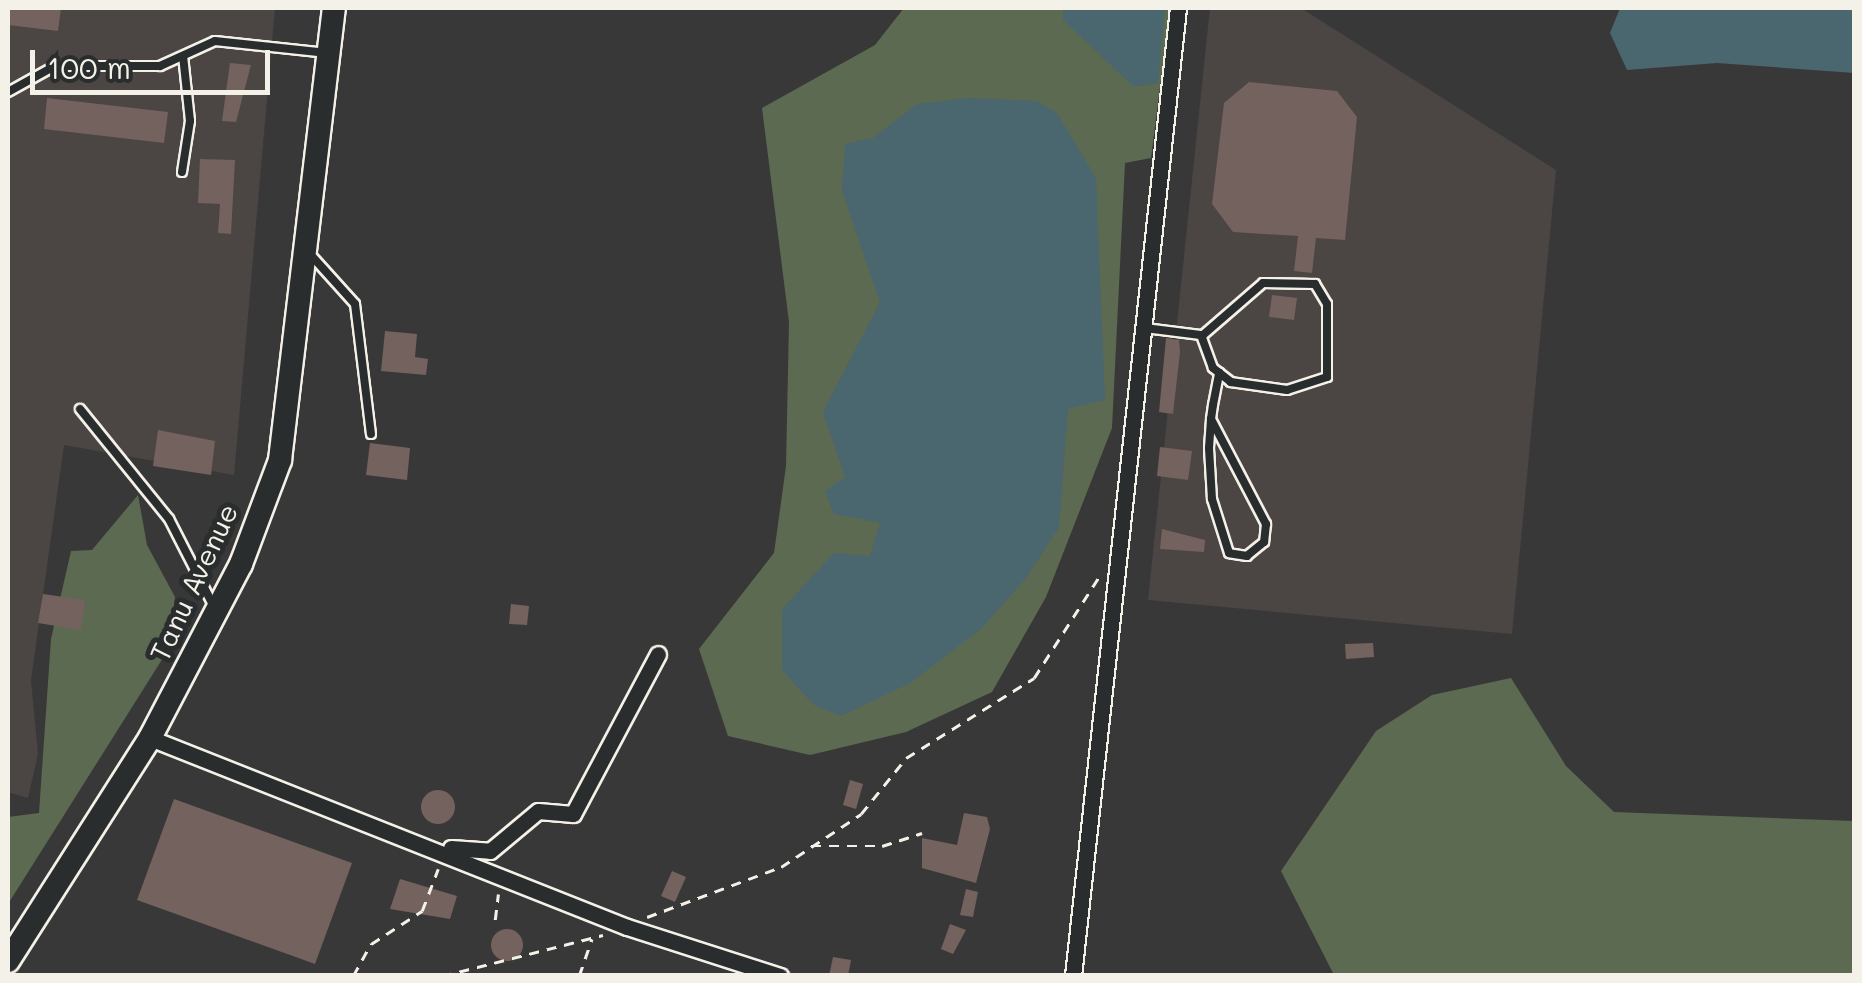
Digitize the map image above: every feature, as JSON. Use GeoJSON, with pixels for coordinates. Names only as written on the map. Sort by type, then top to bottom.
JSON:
{"type":"FeatureCollection","features":[{"type":"Feature","properties":{"kind":"street","name":"Tanu Avenue"},"geometry":{"type":"LineString","coordinates":[[8,961],[150,738],[216,612],[280,460],[334,8]]}},
{"type":"Feature","properties":{"kind":"street"},"geometry":{"type":"LineString","coordinates":[[1073,976],[1178,8]]}},
{"type":"Feature","properties":{"kind":"street"},"geometry":{"type":"LineString","coordinates":[[438,851],[490,851],[538,811],[573,814],[658,654]]}},
{"type":"Feature","properties":{"kind":"street"},"geometry":{"type":"LineString","coordinates":[[150,738],[501,873],[627,927],[780,976]]}},
{"type":"Feature","properties":{"kind":"lane"},"geometry":{"type":"LineString","coordinates":[[8,92],[55,66],[133,70],[222,40],[327,53]]}},
{"type":"Feature","properties":{"kind":"lane"},"geometry":{"type":"LineString","coordinates":[[182,172],[190,121],[183,56]]}},
{"type":"Feature","properties":{"kind":"lane"},"geometry":{"type":"LineString","coordinates":[[304,250],[344,281],[355,304],[371,434]]}},
{"type":"Feature","properties":{"kind":"lane"},"geometry":{"type":"LineString","coordinates":[[1145,328],[1201,335],[1263,283],[1323,292],[1323,383],[1287,390],[1218,373]]}},
{"type":"Feature","properties":{"kind":"lane"},"geometry":{"type":"LineString","coordinates":[[1201,335],[1218,373],[1212,419],[1218,526],[1229,553],[1248,556],[1264,542],[1266,524],[1212,419]]}},
{"type":"Feature","properties":{"kind":"lane"},"geometry":{"type":"LineString","coordinates":[[80,409],[169,520],[216,612]]}},
{"type":"Feature","properties":{"kind":"path"},"geometry":{"type":"LineString","coordinates":[[442,976],[627,927],[771,872],[860,814],[918,749],[1034,678],[1123,541]]}},
{"type":"Feature","properties":{"kind":"path"},"geometry":{"type":"LineString","coordinates":[[809,846],[882,846],[922,833]]}},
{"type":"Feature","properties":{"kind":"path"},"geometry":{"type":"LineString","coordinates":[[353,976],[371,944],[422,911],[438,851]]}},
{"type":"Feature","properties":{"kind":"path"},"geometry":{"type":"LineString","coordinates":[[495,920],[501,873]]}},
{"type":"Feature","properties":{"kind":"path"},"geometry":{"type":"LineString","coordinates":[[580,976],[592,938]]}},
{"type":"Feature","properties":{"kind":"shaded area"},"geometry":{"type":"Polygon","coordinates":[[[8,8],[275,8],[234,475],[64,445],[31,680],[38,754],[28,798],[8,792],[8,8]]]}},
{"type":"Feature","properties":{"kind":"shaded area"},"geometry":{"type":"Polygon","coordinates":[[[1210,8],[1301,8],[1556,170],[1512,634],[1148,600],[1210,8]]]}},
{"type":"Feature","properties":{"kind":"green space"},"geometry":{"type":"Polygon","coordinates":[[[904,8],[1170,8],[1151,158],[1125,163],[1112,428],[1046,597],[992,692],[906,732],[810,755],[728,736],[699,649],[774,553],[786,466],[789,322],[762,108],[875,45],[904,8]]]}},
{"type":"Feature","properties":{"kind":"green space"},"geometry":{"type":"Polygon","coordinates":[[[138,495],[147,545],[175,597],[168,650],[8,904],[8,817],[39,813],[51,639],[71,551],[92,550],[138,495]]]}},
{"type":"Feature","properties":{"kind":"green space"},"geometry":{"type":"Polygon","coordinates":[[[1511,678],[1566,766],[1614,812],[1854,821],[1854,975],[1334,975],[1281,871],[1376,731],[1432,695],[1511,678]]]}},
{"type":"Feature","properties":{"kind":"water"},"geometry":{"type":"Polygon","coordinates":[[[1063,8],[1165,8],[1158,83],[1134,87],[1063,20],[1063,8]]]}},
{"type":"Feature","properties":{"kind":"water"},"geometry":{"type":"Polygon","coordinates":[[[1620,8],[1854,8],[1854,73],[1717,63],[1627,70],[1610,33],[1620,8]]]}},
{"type":"Feature","properties":{"kind":"water"},"geometry":{"type":"Polygon","coordinates":[[[969,98],[1037,101],[1057,113],[1096,178],[1105,400],[1068,409],[1059,527],[1026,578],[981,629],[910,683],[841,716],[814,705],[782,670],[782,609],[834,553],[870,556],[880,523],[834,514],[825,491],[845,477],[823,412],[880,302],[842,191],[845,144],[873,138],[917,104],[969,98]]]}},
{"type":"Feature","properties":{"kind":"building"},"geometry":{"type":"Polygon","coordinates":[[[8,8],[61,8],[58,31],[8,25],[8,8]]]}},
{"type":"Feature","properties":{"kind":"building"},"geometry":{"type":"Polygon","coordinates":[[[230,63],[251,65],[236,122],[222,121],[230,63]]]}},
{"type":"Feature","properties":{"kind":"building"},"geometry":{"type":"Polygon","coordinates":[[[1249,82],[1337,91],[1357,117],[1345,240],[1316,238],[1312,273],[1294,271],[1298,236],[1233,232],[1212,204],[1224,103],[1249,82]]]}},
{"type":"Feature","properties":{"kind":"building"},"geometry":{"type":"Polygon","coordinates":[[[47,98],[168,112],[164,143],[44,129],[47,98]]]}},
{"type":"Feature","properties":{"kind":"building"},"geometry":{"type":"Polygon","coordinates":[[[200,159],[235,160],[231,234],[218,233],[220,204],[198,203],[200,159]]]}},
{"type":"Feature","properties":{"kind":"building"},"geometry":{"type":"Polygon","coordinates":[[[1272,295],[1297,298],[1294,320],[1269,317],[1272,295]]]}},
{"type":"Feature","properties":{"kind":"building"},"geometry":{"type":"Polygon","coordinates":[[[385,331],[417,334],[415,357],[428,359],[426,375],[381,371],[385,331]]]}},
{"type":"Feature","properties":{"kind":"building"},"geometry":{"type":"Polygon","coordinates":[[[1166,338],[1179,340],[1173,414],[1159,412],[1166,338]]]}},
{"type":"Feature","properties":{"kind":"building"},"geometry":{"type":"Polygon","coordinates":[[[158,430],[215,441],[211,475],[153,466],[158,430]]]}},
{"type":"Feature","properties":{"kind":"building"},"geometry":{"type":"Polygon","coordinates":[[[370,443],[410,448],[407,480],[366,475],[370,443]]]}},
{"type":"Feature","properties":{"kind":"building"},"geometry":{"type":"Polygon","coordinates":[[[1160,447],[1192,451],[1188,480],[1157,476],[1160,447]]]}},
{"type":"Feature","properties":{"kind":"building"},"geometry":{"type":"Polygon","coordinates":[[[1162,529],[1205,540],[1204,552],[1160,549],[1162,529]]]}},
{"type":"Feature","properties":{"kind":"building"},"geometry":{"type":"Polygon","coordinates":[[[43,594],[85,600],[81,630],[38,623],[43,594]]]}},
{"type":"Feature","properties":{"kind":"building"},"geometry":{"type":"Polygon","coordinates":[[[511,604],[529,606],[527,625],[509,624],[511,604]]]}},
{"type":"Feature","properties":{"kind":"building"},"geometry":{"type":"Polygon","coordinates":[[[1373,643],[1374,657],[1346,659],[1345,644],[1373,643]]]}},
{"type":"Feature","properties":{"kind":"building"},"geometry":{"type":"Polygon","coordinates":[[[850,780],[863,784],[856,809],[843,805],[850,780]]]}},
{"type":"Feature","properties":{"kind":"building"},"geometry":{"type":"Polygon","coordinates":[[[438,790],[450,795],[455,807],[450,819],[438,824],[426,819],[421,807],[426,795],[438,790]]]}},
{"type":"Feature","properties":{"kind":"building"},"geometry":{"type":"Polygon","coordinates":[[[174,799],[352,863],[315,964],[137,900],[174,799]]]}},
{"type":"Feature","properties":{"kind":"building"},"geometry":{"type":"Polygon","coordinates":[[[964,813],[987,817],[990,829],[976,883],[922,868],[922,838],[957,845],[964,813]]]}},
{"type":"Feature","properties":{"kind":"building"},"geometry":{"type":"Polygon","coordinates":[[[672,871],[686,877],[675,902],[661,896],[672,871]]]}},
{"type":"Feature","properties":{"kind":"building"},"geometry":{"type":"Polygon","coordinates":[[[400,879],[457,896],[450,919],[390,909],[400,879]]]}},
{"type":"Feature","properties":{"kind":"building"},"geometry":{"type":"Polygon","coordinates":[[[966,889],[978,892],[973,917],[960,915],[966,889]]]}},
{"type":"Feature","properties":{"kind":"building"},"geometry":{"type":"Polygon","coordinates":[[[950,924],[966,930],[953,954],[941,949],[950,924]]]}},
{"type":"Feature","properties":{"kind":"building"},"geometry":{"type":"Polygon","coordinates":[[[507,929],[519,933],[523,945],[519,957],[507,961],[495,957],[491,945],[495,933],[507,929]]]}},
{"type":"Feature","properties":{"kind":"building"},"geometry":{"type":"Polygon","coordinates":[[[833,957],[851,960],[848,976],[829,976],[833,957]]]}}]}
